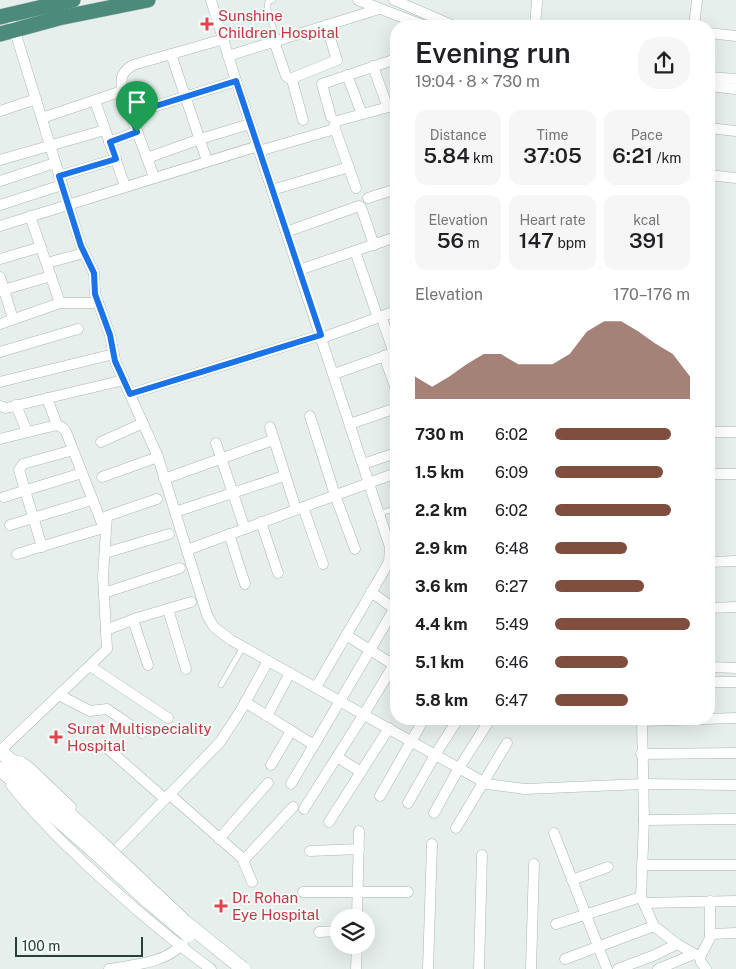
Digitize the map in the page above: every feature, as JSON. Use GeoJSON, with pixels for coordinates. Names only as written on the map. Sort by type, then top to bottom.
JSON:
{"type":"FeatureCollection","features":[{"type":"Feature","properties":{"kind":"highway"},"geometry":{"type":"LineString","coordinates":[[6,24],[72,0]]}},
{"type":"Feature","properties":{"kind":"highway"},"geometry":{"type":"LineString","coordinates":[[6,24],[59,18],[148,0]]}},
{"type":"Feature","properties":{"kind":"main road"},"geometry":{"type":"LineString","coordinates":[[1,758],[98,848],[243,969]]}},
{"type":"Feature","properties":{"kind":"main road"},"geometry":{"type":"LineString","coordinates":[[98,848],[174,925],[232,969]]}},
{"type":"Feature","properties":{"kind":"street"},"geometry":{"type":"LineString","coordinates":[[211,0],[258,149],[322,337],[390,547],[388,562],[316,687]]}},
{"type":"Feature","properties":{"kind":"street"},"geometry":{"type":"LineString","coordinates":[[358,0],[409,20]]}},
{"type":"Feature","properties":{"kind":"street"},"geometry":{"type":"LineString","coordinates":[[394,0],[440,20]]}},
{"type":"Feature","properties":{"kind":"street"},"geometry":{"type":"LineString","coordinates":[[695,20],[697,0]]}},
{"type":"Feature","properties":{"kind":"street"},"geometry":{"type":"LineString","coordinates":[[536,20],[537,2]]}},
{"type":"Feature","properties":{"kind":"street"},"geometry":{"type":"LineString","coordinates":[[228,56],[379,9]]}},
{"type":"Feature","properties":{"kind":"street"},"geometry":{"type":"LineString","coordinates":[[6,24],[36,99],[60,181],[84,253],[94,273],[95,294],[110,335],[115,361],[158,457],[207,616],[214,627],[243,647],[483,782],[521,789],[643,784],[736,785]]}},
{"type":"Feature","properties":{"kind":"street"},"geometry":{"type":"LineString","coordinates":[[292,80],[295,76],[337,60],[326,25]]}},
{"type":"Feature","properties":{"kind":"street"},"geometry":{"type":"LineString","coordinates":[[715,34],[736,36]]}},
{"type":"Feature","properties":{"kind":"street"},"geometry":{"type":"LineString","coordinates":[[154,177],[122,90],[121,79],[124,71],[133,64],[224,39]]}},
{"type":"Feature","properties":{"kind":"street"},"geometry":{"type":"LineString","coordinates":[[276,41],[286,76],[292,80],[303,120]]}},
{"type":"Feature","properties":{"kind":"street"},"geometry":{"type":"LineString","coordinates":[[171,54],[207,161]]}},
{"type":"Feature","properties":{"kind":"street"},"geometry":{"type":"LineString","coordinates":[[331,117],[322,84],[390,61]]}},
{"type":"Feature","properties":{"kind":"street"},"geometry":{"type":"LineString","coordinates":[[373,66],[385,100]]}},
{"type":"Feature","properties":{"kind":"street"},"geometry":{"type":"LineString","coordinates":[[348,75],[360,109]]}},
{"type":"Feature","properties":{"kind":"street"},"geometry":{"type":"LineString","coordinates":[[715,77],[736,79]]}},
{"type":"Feature","properties":{"kind":"street"},"geometry":{"type":"LineString","coordinates":[[130,114],[236,81]]}},
{"type":"Feature","properties":{"kind":"street"},"geometry":{"type":"LineString","coordinates":[[715,87],[736,89]]}},
{"type":"Feature","properties":{"kind":"street"},"geometry":{"type":"LineString","coordinates":[[42,118],[122,90]]}},
{"type":"Feature","properties":{"kind":"street"},"geometry":{"type":"LineString","coordinates":[[0,112],[36,99]]}},
{"type":"Feature","properties":{"kind":"street"},"geometry":{"type":"LineString","coordinates":[[95,101],[125,186]]}},
{"type":"Feature","properties":{"kind":"street"},"geometry":{"type":"LineString","coordinates":[[356,188],[334,126],[337,121],[390,108]]}},
{"type":"Feature","properties":{"kind":"street"},"geometry":{"type":"LineString","coordinates":[[147,158],[250,124]]}},
{"type":"Feature","properties":{"kind":"street"},"geometry":{"type":"LineString","coordinates":[[0,226],[207,161],[335,129]]}},
{"type":"Feature","properties":{"kind":"street"},"geometry":{"type":"LineString","coordinates":[[715,129],[736,131]]}},
{"type":"Feature","properties":{"kind":"street"},"geometry":{"type":"LineString","coordinates":[[0,160],[105,130]]}},
{"type":"Feature","properties":{"kind":"street"},"geometry":{"type":"LineString","coordinates":[[110,142],[137,132]]}},
{"type":"Feature","properties":{"kind":"street"},"geometry":{"type":"LineString","coordinates":[[0,205],[116,159]]}},
{"type":"Feature","properties":{"kind":"street"},"geometry":{"type":"LineString","coordinates":[[0,181],[55,163]]}},
{"type":"Feature","properties":{"kind":"street"},"geometry":{"type":"LineString","coordinates":[[272,190],[348,167]]}},
{"type":"Feature","properties":{"kind":"street"},"geometry":{"type":"LineString","coordinates":[[715,176],[736,178]]}},
{"type":"Feature","properties":{"kind":"street"},"geometry":{"type":"LineString","coordinates":[[368,198],[390,193]]}},
{"type":"Feature","properties":{"kind":"street"},"geometry":{"type":"LineString","coordinates":[[286,232],[359,206],[374,245]]}},
{"type":"Feature","properties":{"kind":"street"},"geometry":{"type":"LineString","coordinates":[[30,216],[60,303]]}},
{"type":"Feature","properties":{"kind":"street"},"geometry":{"type":"LineString","coordinates":[[299,270],[390,241]]}},
{"type":"Feature","properties":{"kind":"street"},"geometry":{"type":"LineString","coordinates":[[0,259],[41,247]]}},
{"type":"Feature","properties":{"kind":"street"},"geometry":{"type":"LineString","coordinates":[[355,251],[390,348]]}},
{"type":"Feature","properties":{"kind":"street"},"geometry":{"type":"LineString","coordinates":[[47,264],[84,253]]}},
{"type":"Feature","properties":{"kind":"street"},"geometry":{"type":"LineString","coordinates":[[0,276],[2,290],[13,319]]}},
{"type":"Feature","properties":{"kind":"street"},"geometry":{"type":"LineString","coordinates":[[2,290],[51,276]]}},
{"type":"Feature","properties":{"kind":"street"},"geometry":{"type":"LineString","coordinates":[[0,324],[60,303],[98,303]]}},
{"type":"Feature","properties":{"kind":"street"},"geometry":{"type":"LineString","coordinates":[[130,394],[322,337],[390,313]]}},
{"type":"Feature","properties":{"kind":"street"},"geometry":{"type":"LineString","coordinates":[[0,352],[78,329]]}},
{"type":"Feature","properties":{"kind":"street"},"geometry":{"type":"LineString","coordinates":[[0,382],[114,354]]}},
{"type":"Feature","properties":{"kind":"street"},"geometry":{"type":"LineString","coordinates":[[334,374],[390,355]]}},
{"type":"Feature","properties":{"kind":"street"},"geometry":{"type":"LineString","coordinates":[[0,406],[6,408],[124,380]]}},
{"type":"Feature","properties":{"kind":"street"},"geometry":{"type":"LineString","coordinates":[[46,398],[56,426]]}},
{"type":"Feature","properties":{"kind":"street"},"geometry":{"type":"LineString","coordinates":[[16,405],[27,432]]}},
{"type":"Feature","properties":{"kind":"street"},"geometry":{"type":"LineString","coordinates":[[350,424],[390,410]]}},
{"type":"Feature","properties":{"kind":"street"},"geometry":{"type":"LineString","coordinates":[[310,416],[334,495],[355,549]]}},
{"type":"Feature","properties":{"kind":"street"},"geometry":{"type":"LineString","coordinates":[[101,442],[143,423]]}},
{"type":"Feature","properties":{"kind":"street"},"geometry":{"type":"LineString","coordinates":[[0,439],[56,426],[63,428],[104,531]]}},
{"type":"Feature","properties":{"kind":"street"},"geometry":{"type":"LineString","coordinates":[[270,426],[284,476],[323,564]]}},
{"type":"Feature","properties":{"kind":"street"},"geometry":{"type":"LineString","coordinates":[[715,432],[736,432]]}},
{"type":"Feature","properties":{"kind":"street"},"geometry":{"type":"LineString","coordinates":[[164,479],[273,440]]}},
{"type":"Feature","properties":{"kind":"street"},"geometry":{"type":"LineString","coordinates":[[216,443],[244,528]]}},
{"type":"Feature","properties":{"kind":"street"},"geometry":{"type":"LineString","coordinates":[[42,547],[19,470],[22,464],[73,450]]}},
{"type":"Feature","properties":{"kind":"street"},"geometry":{"type":"LineString","coordinates":[[364,464],[390,455]]}},
{"type":"Feature","properties":{"kind":"street"},"geometry":{"type":"LineString","coordinates":[[102,477],[158,457]]}},
{"type":"Feature","properties":{"kind":"street"},"geometry":{"type":"LineString","coordinates":[[4,497],[82,473]]}},
{"type":"Feature","properties":{"kind":"street"},"geometry":{"type":"LineString","coordinates":[[715,474],[736,474]]}},
{"type":"Feature","properties":{"kind":"street"},"geometry":{"type":"LineString","coordinates":[[187,550],[390,475]]}},
{"type":"Feature","properties":{"kind":"street"},"geometry":{"type":"LineString","coordinates":[[175,512],[284,476]]}},
{"type":"Feature","properties":{"kind":"street"},"geometry":{"type":"LineString","coordinates":[[1,758],[59,695],[107,649],[104,593],[104,531],[107,516],[157,499]]}},
{"type":"Feature","properties":{"kind":"street"},"geometry":{"type":"LineString","coordinates":[[10,525],[92,500]]}},
{"type":"Feature","properties":{"kind":"street"},"geometry":{"type":"LineString","coordinates":[[261,522],[278,573]]}},
{"type":"Feature","properties":{"kind":"street"},"geometry":{"type":"LineString","coordinates":[[17,554],[104,531]]}},
{"type":"Feature","properties":{"kind":"street"},"geometry":{"type":"LineString","coordinates":[[105,554],[169,534]]}},
{"type":"Feature","properties":{"kind":"street"},"geometry":{"type":"LineString","coordinates":[[229,534],[245,584]]}},
{"type":"Feature","properties":{"kind":"street"},"geometry":{"type":"LineString","coordinates":[[715,562],[736,561]]}},
{"type":"Feature","properties":{"kind":"street"},"geometry":{"type":"LineString","coordinates":[[104,593],[180,568]]}},
{"type":"Feature","properties":{"kind":"street"},"geometry":{"type":"LineString","coordinates":[[371,592],[390,604]]}},
{"type":"Feature","properties":{"kind":"street"},"geometry":{"type":"LineString","coordinates":[[106,630],[191,602]]}},
{"type":"Feature","properties":{"kind":"street"},"geometry":{"type":"LineString","coordinates":[[715,608],[736,607]]}},
{"type":"Feature","properties":{"kind":"street"},"geometry":{"type":"LineString","coordinates":[[168,609],[186,669]]}},
{"type":"Feature","properties":{"kind":"street"},"geometry":{"type":"LineString","coordinates":[[291,784],[390,618]]}},
{"type":"Feature","properties":{"kind":"street"},"geometry":{"type":"LineString","coordinates":[[133,620],[148,665]]}},
{"type":"Feature","properties":{"kind":"street"},"geometry":{"type":"LineString","coordinates":[[346,634],[390,660]]}},
{"type":"Feature","properties":{"kind":"street"},"geometry":{"type":"LineString","coordinates":[[117,849],[220,742],[268,661]]}},
{"type":"Feature","properties":{"kind":"street"},"geometry":{"type":"LineString","coordinates":[[90,666],[168,718]]}},
{"type":"Feature","properties":{"kind":"street"},"geometry":{"type":"LineString","coordinates":[[715,668],[736,668]]}},
{"type":"Feature","properties":{"kind":"street"},"geometry":{"type":"LineString","coordinates":[[304,809],[390,671]]}},
{"type":"Feature","properties":{"kind":"street"},"geometry":{"type":"LineString","coordinates":[[267,716],[290,673]]}},
{"type":"Feature","properties":{"kind":"street"},"geometry":{"type":"LineString","coordinates":[[715,682],[736,682]]}},
{"type":"Feature","properties":{"kind":"street"},"geometry":{"type":"LineString","coordinates":[[59,695],[90,711],[107,709],[142,732]]}},
{"type":"Feature","properties":{"kind":"street"},"geometry":{"type":"LineString","coordinates":[[245,702],[314,745]]}},
{"type":"Feature","properties":{"kind":"street"},"geometry":{"type":"LineString","coordinates":[[715,718],[736,718]]}},
{"type":"Feature","properties":{"kind":"street"},"geometry":{"type":"LineString","coordinates":[[380,796],[421,725]]}},
{"type":"Feature","properties":{"kind":"street"},"geometry":{"type":"LineString","coordinates":[[408,803],[454,725]]}},
{"type":"Feature","properties":{"kind":"street"},"geometry":{"type":"LineString","coordinates":[[434,813],[459,768],[486,725]]}},
{"type":"Feature","properties":{"kind":"street"},"geometry":{"type":"LineString","coordinates":[[642,725],[641,754],[644,820],[642,900],[654,926],[700,962]]}},
{"type":"Feature","properties":{"kind":"street"},"geometry":{"type":"LineString","coordinates":[[329,822],[389,728]]}},
{"type":"Feature","properties":{"kind":"street"},"geometry":{"type":"LineString","coordinates":[[271,765],[291,730]]}},
{"type":"Feature","properties":{"kind":"street"},"geometry":{"type":"LineString","coordinates":[[456,828],[507,743]]}},
{"type":"Feature","properties":{"kind":"street"},"geometry":{"type":"LineString","coordinates":[[106,747],[219,838],[243,860],[252,882]]}},
{"type":"Feature","properties":{"kind":"street"},"geometry":{"type":"LineString","coordinates":[[641,754],[736,753]]}},
{"type":"Feature","properties":{"kind":"street"},"geometry":{"type":"LineString","coordinates":[[337,756],[361,772]]}},
{"type":"Feature","properties":{"kind":"street"},"geometry":{"type":"LineString","coordinates":[[1,758],[22,762],[29,767],[198,924],[250,969]]}},
{"type":"Feature","properties":{"kind":"street"},"geometry":{"type":"LineString","coordinates":[[1,758],[48,830],[138,912],[210,969]]}},
{"type":"Feature","properties":{"kind":"street"},"geometry":{"type":"LineString","coordinates":[[219,838],[268,783]]}},
{"type":"Feature","properties":{"kind":"street"},"geometry":{"type":"LineString","coordinates":[[243,860],[293,807]]}},
{"type":"Feature","properties":{"kind":"street"},"geometry":{"type":"LineString","coordinates":[[644,820],[736,820]]}},
{"type":"Feature","properties":{"kind":"street"},"geometry":{"type":"LineString","coordinates":[[357,909],[359,831]]}},
{"type":"Feature","properties":{"kind":"street"},"geometry":{"type":"LineString","coordinates":[[554,833],[607,969]]}},
{"type":"Feature","properties":{"kind":"street"},"geometry":{"type":"LineString","coordinates":[[428,969],[432,844]]}},
{"type":"Feature","properties":{"kind":"street"},"geometry":{"type":"LineString","coordinates":[[310,851],[359,850]]}},
{"type":"Feature","properties":{"kind":"street"},"geometry":{"type":"LineString","coordinates":[[479,969],[482,855]]}},
{"type":"Feature","properties":{"kind":"street"},"geometry":{"type":"LineString","coordinates":[[531,969],[534,864]]}},
{"type":"Feature","properties":{"kind":"street"},"geometry":{"type":"LineString","coordinates":[[642,865],[736,865]]}},
{"type":"Feature","properties":{"kind":"street"},"geometry":{"type":"LineString","coordinates":[[572,880],[608,867]]}},
{"type":"Feature","properties":{"kind":"street"},"geometry":{"type":"LineString","coordinates":[[302,892],[408,892]]}},
{"type":"Feature","properties":{"kind":"street"},"geometry":{"type":"LineString","coordinates":[[556,924],[586,914],[642,900],[736,901]]}},
{"type":"Feature","properties":{"kind":"street"},"geometry":{"type":"LineString","coordinates":[[700,962],[710,934],[710,901]]}},
{"type":"Feature","properties":{"kind":"street"},"geometry":{"type":"LineString","coordinates":[[109,969],[147,962],[165,956],[180,946],[198,924]]}},
{"type":"Feature","properties":{"kind":"street"},"geometry":{"type":"LineString","coordinates":[[566,959],[654,926]]}},
{"type":"Feature","properties":{"kind":"street"},"geometry":{"type":"LineString","coordinates":[[319,932],[330,931]]}},
{"type":"Feature","properties":{"kind":"street"},"geometry":{"type":"LineString","coordinates":[[710,934],[736,934]]}},
{"type":"Feature","properties":{"kind":"street"},"geometry":{"type":"LineString","coordinates":[[618,969],[678,944]]}},
{"type":"Feature","properties":{"kind":"street"},"geometry":{"type":"LineString","coordinates":[[356,969],[357,954]]}},
{"type":"Feature","properties":{"kind":"street"},"geometry":{"type":"LineString","coordinates":[[658,969],[700,962]]}},
{"type":"Feature","properties":{"kind":"lane"},"geometry":{"type":"LineString","coordinates":[[273,0],[268,2],[266,6],[276,41]]}},
{"type":"Feature","properties":{"kind":"lane"},"geometry":{"type":"LineString","coordinates":[[379,514],[390,510]]}},
{"type":"Feature","properties":{"kind":"lane"},"geometry":{"type":"LineString","coordinates":[[221,685],[243,647]]}},
{"type":"Feature","properties":{"kind":"place","name":"Sunshine Children Hospital"},"geometry":{"type":"Point","coordinates":[207,24]}},
{"type":"Feature","properties":{"kind":"place","name":"Surat Multispeciality Hospital"},"geometry":{"type":"Point","coordinates":[56,737]}},
{"type":"Feature","properties":{"kind":"place","name":"Dr. Rohan Eye Hospital"},"geometry":{"type":"Point","coordinates":[221,906]}},
{"type":"Feature","properties":{"kind":"route"},"geometry":{"type":"LineString","coordinates":[[236,81],[321,335],[130,394],[115,361],[110,335],[95,294],[94,273],[81,246],[59,176],[116,159],[110,142],[137,132],[130,114],[236,81]]}}]}
